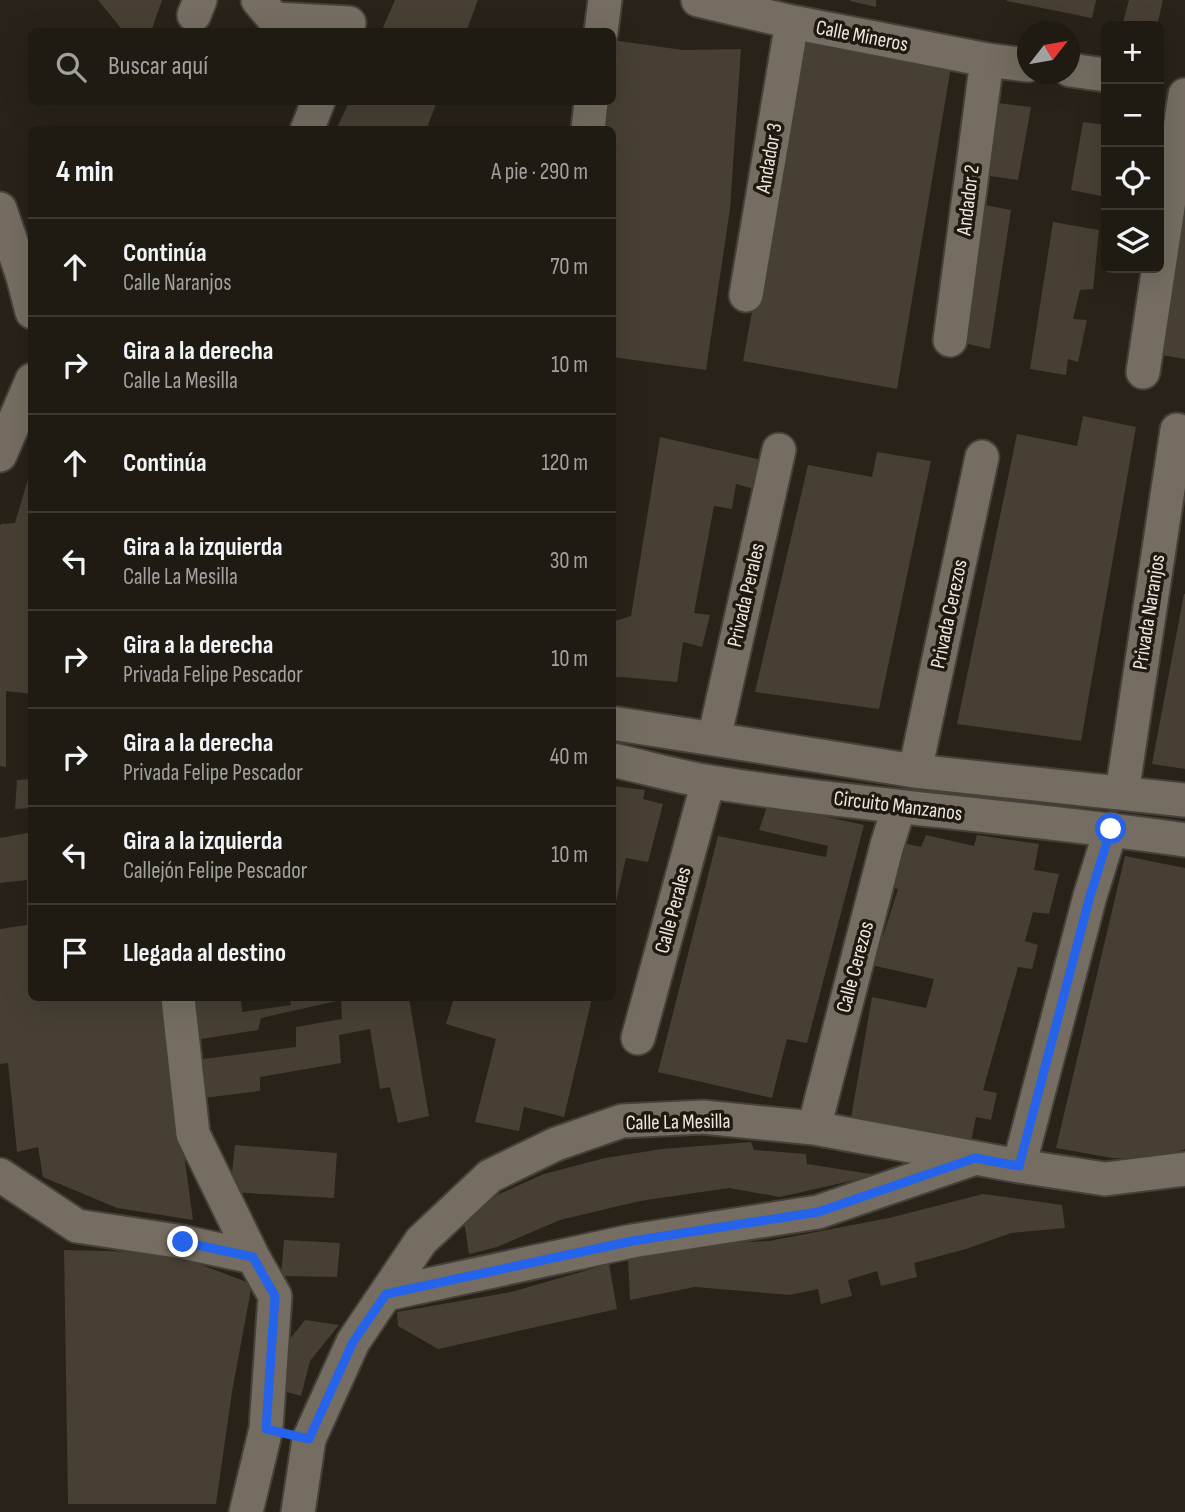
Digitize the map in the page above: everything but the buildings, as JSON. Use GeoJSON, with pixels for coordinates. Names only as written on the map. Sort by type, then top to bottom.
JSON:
{"type":"FeatureCollection","features":[{"type":"Feature","properties":{"kind":"street"},"geometry":{"type":"LineString","coordinates":[[258,0],[274,19],[351,18]]}},
{"type":"Feature","properties":{"kind":"street"},"geometry":{"type":"LineString","coordinates":[[602,28],[605,0]]}},
{"type":"Feature","properties":{"kind":"street","name":"Calle Mineros"},"geometry":{"type":"LineString","coordinates":[[698,0],[792,22],[1017,64]]}},
{"type":"Feature","properties":{"kind":"street","name":"Andador 3"},"geometry":{"type":"LineString","coordinates":[[746,295],[792,22]]}},
{"type":"Feature","properties":{"kind":"street","name":"Andador 2"},"geometry":{"type":"LineString","coordinates":[[950,340],[987,60]]}},
{"type":"Feature","properties":{"kind":"street"},"geometry":{"type":"LineString","coordinates":[[1080,72],[1101,74]]}},
{"type":"Feature","properties":{"kind":"street"},"geometry":{"type":"LineString","coordinates":[[1164,83],[1185,85]]}},
{"type":"Feature","properties":{"kind":"street"},"geometry":{"type":"LineString","coordinates":[[1143,372],[1185,95]]}},
{"type":"Feature","properties":{"kind":"street"},"geometry":{"type":"LineString","coordinates":[[309,126],[317,105]]}},
{"type":"Feature","properties":{"kind":"street"},"geometry":{"type":"LineString","coordinates":[[589,126],[592,105]]}},
{"type":"Feature","properties":{"kind":"street"},"geometry":{"type":"LineString","coordinates":[[0,209],[28,296]]}},
{"type":"Feature","properties":{"kind":"street"},"geometry":{"type":"LineString","coordinates":[[0,455],[28,389]]}},
{"type":"Feature","properties":{"kind":"street","name":"Privada Naranjos"},"geometry":{"type":"LineString","coordinates":[[1122,793],[1177,430]]}},
{"type":"Feature","properties":{"kind":"street","name":"Privada Perales"},"geometry":{"type":"LineString","coordinates":[[714,739],[779,450]]}},
{"type":"Feature","properties":{"kind":"street","name":"Privada Cerezos"},"geometry":{"type":"LineString","coordinates":[[915,771],[982,457]]}},
{"type":"Feature","properties":{"kind":"street","name":"Circuito Manzanos"},"geometry":{"type":"LineString","coordinates":[[616,724],[915,771],[1185,800]]}},
{"type":"Feature","properties":{"kind":"street","name":"Circuito Manzanos"},"geometry":{"type":"LineString","coordinates":[[616,761],[708,782],[1185,840]]}},
{"type":"Feature","properties":{"kind":"street","name":"Calle Perales"},"geometry":{"type":"LineString","coordinates":[[638,1038],[708,782]]}},
{"type":"Feature","properties":{"kind":"street","name":"Calle Cerezos"},"geometry":{"type":"LineString","coordinates":[[814,1128],[899,807]]}},
{"type":"Feature","properties":{"kind":"street"},"geometry":{"type":"LineString","coordinates":[[1019,1166],[1090,896],[1111,829]]}},
{"type":"Feature","properties":{"kind":"street"},"geometry":{"type":"LineString","coordinates":[[178,1001],[193,1135],[275,1296],[266,1429],[246,1512]]}},
{"type":"Feature","properties":{"kind":"street","name":"Calle La Mesilla"},"geometry":{"type":"LineString","coordinates":[[298,1512],[309,1439],[353,1342],[421,1241],[490,1176],[556,1144],[622,1121],[703,1116],[814,1128],[1105,1179],[1185,1169]]}},
{"type":"Feature","properties":{"kind":"street"},"geometry":{"type":"LineString","coordinates":[[386,1294],[632,1241],[818,1212],[975,1158]]}},
{"type":"Feature","properties":{"kind":"street"},"geometry":{"type":"LineString","coordinates":[[0,1175],[77,1226],[183,1242],[253,1257]]}},
{"type":"Feature","properties":{"kind":"street"},"geometry":{"type":"LineString","coordinates":[[266,1429],[309,1439]]}},
{"type":"Feature","properties":{"kind":"route"},"geometry":{"type":"LineString","coordinates":[[183,1242],[253,1257],[275,1296],[266,1429],[309,1439],[353,1342],[386,1294],[632,1241],[818,1212],[975,1158],[1019,1166],[1090,896],[1111,829]]}}]}
